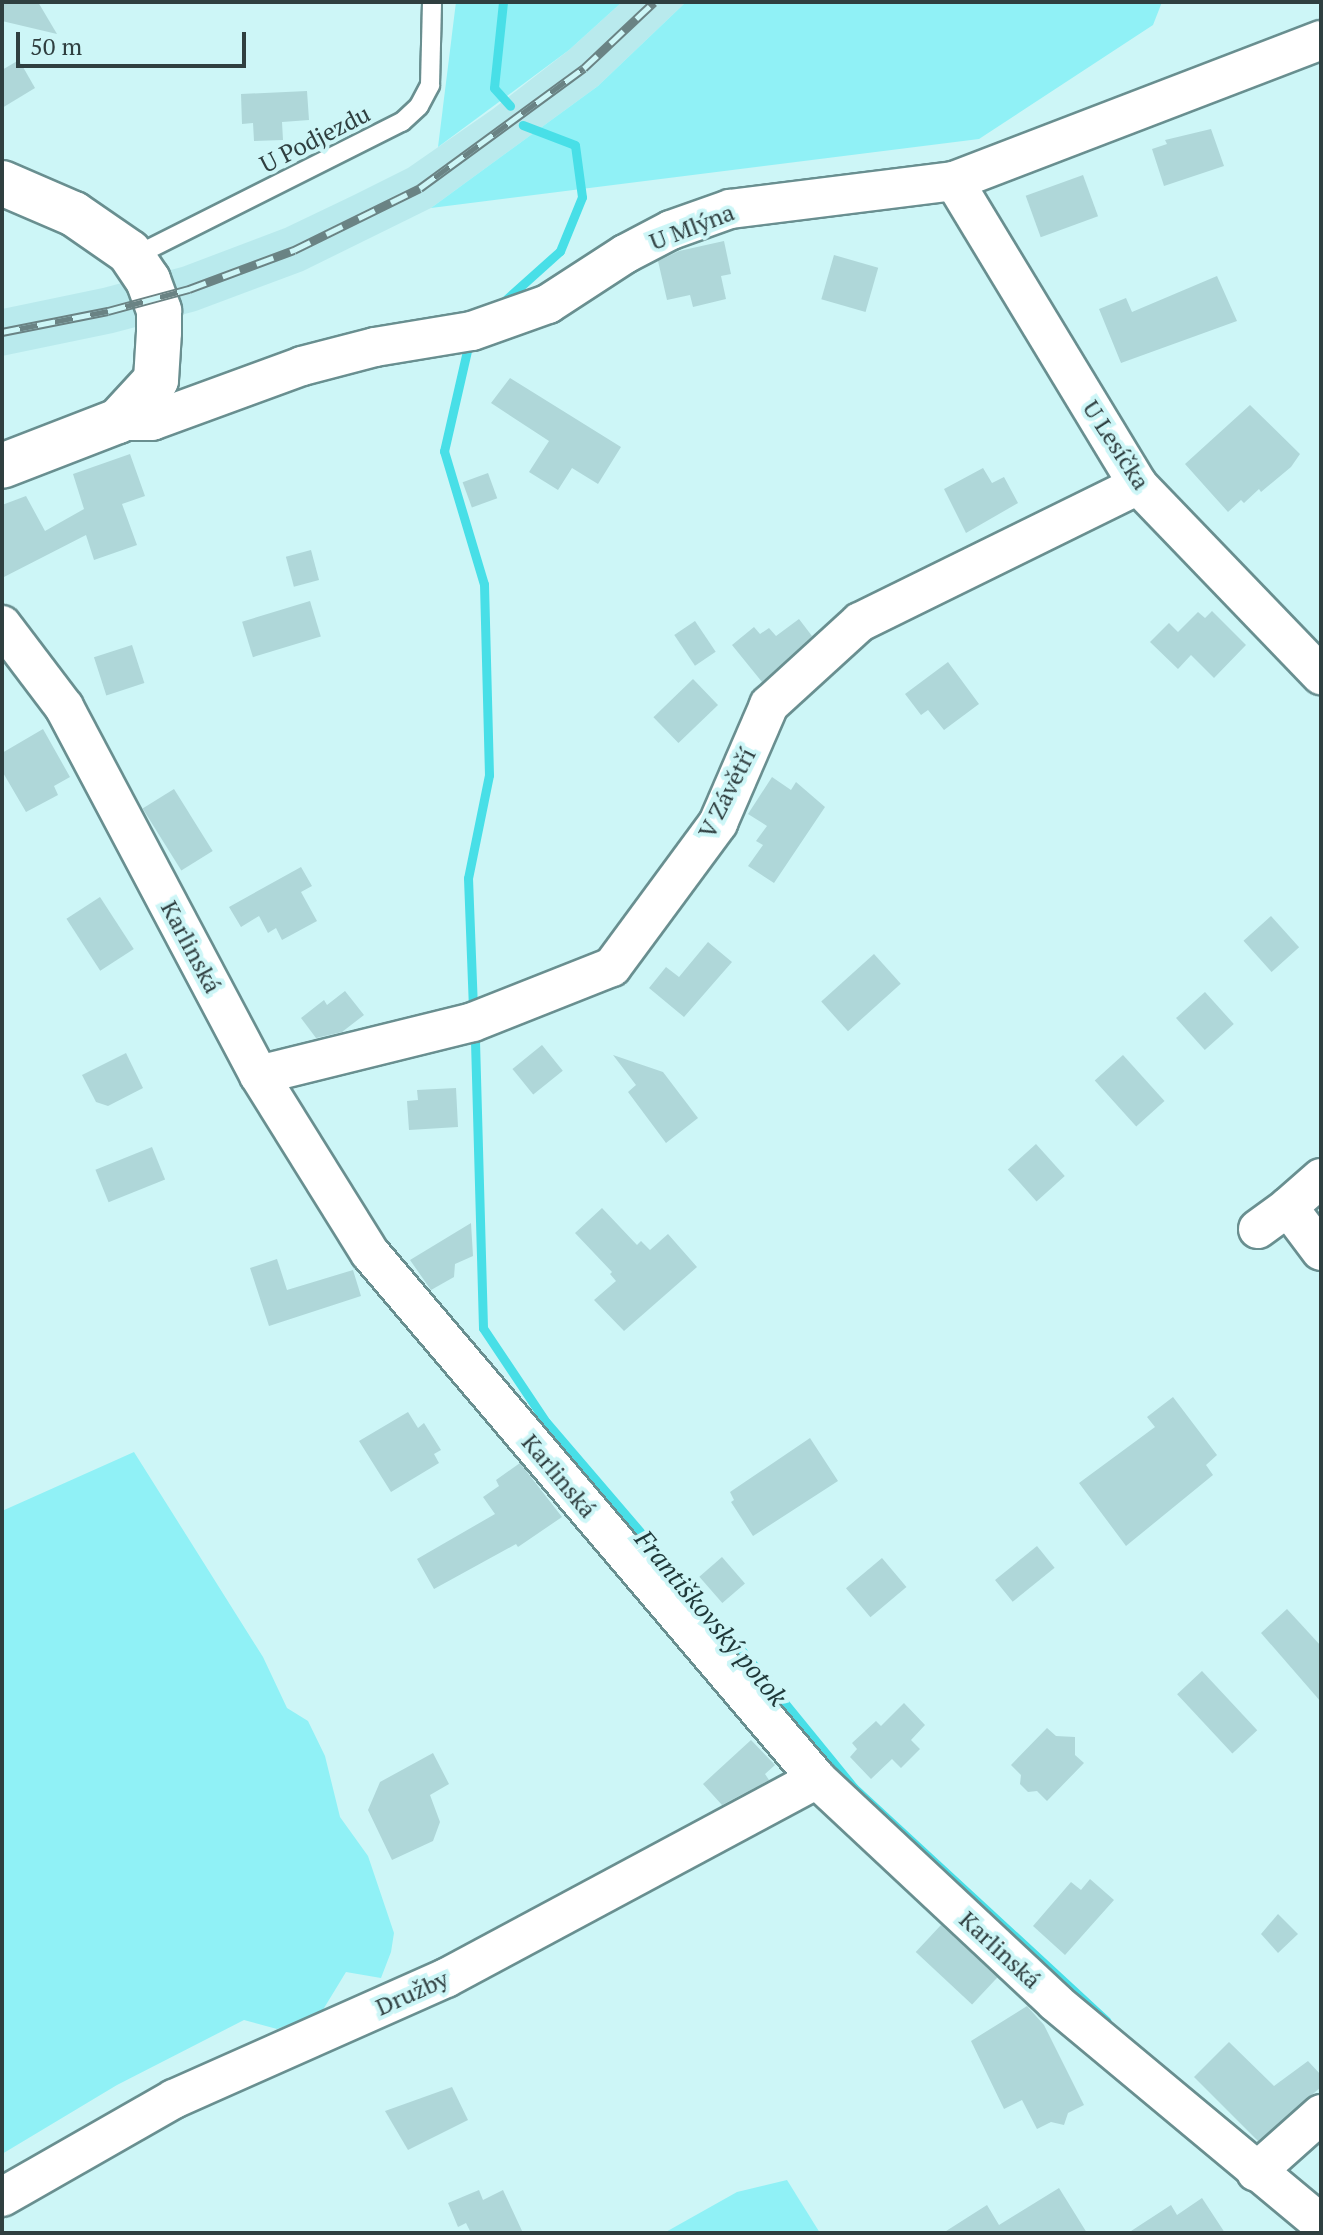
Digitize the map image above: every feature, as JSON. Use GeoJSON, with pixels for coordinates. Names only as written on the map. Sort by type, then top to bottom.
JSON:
{"type":"FeatureCollection","features":[{"type":"Feature","properties":{"kind":"street","name":"U Mlýna"},"geometry":{"type":"LineString","coordinates":[[118,421],[152,421],[302,366],[375,347],[471,330],[548,304],[659,236],[730,209],[954,181],[1321,40]]}},
{"type":"Feature","properties":{"kind":"street","name":"U Lesíčka"},"geometry":{"type":"LineString","coordinates":[[954,181],[1138,485],[1321,675]]}},
{"type":"Feature","properties":{"kind":"street"},"geometry":{"type":"LineString","coordinates":[[2,183],[74,214],[133,257],[148,280],[159,311],[156,380],[118,421],[2,466]]}},
{"type":"Feature","properties":{"kind":"street","name":"V Závětří"},"geometry":{"type":"LineString","coordinates":[[259,1075],[473,1022],[612,967],[718,823],[769,705],[860,622],[1138,485]]}},
{"type":"Feature","properties":{"kind":"street","name":"Karlinská"},"geometry":{"type":"LineString","coordinates":[[2,625],[64,707],[259,1075],[370,1253],[817,1779],[1055,2002],[1321,2224]]}},
{"type":"Feature","properties":{"kind":"street"},"geometry":{"type":"LineString","coordinates":[[1258,1229],[1321,1178]]}},
{"type":"Feature","properties":{"kind":"street"},"geometry":{"type":"LineString","coordinates":[[1288,1207],[1321,1251]]}},
{"type":"Feature","properties":{"kind":"street","name":"Družby"},"geometry":{"type":"LineString","coordinates":[[2,2197],[174,2099],[446,1978],[817,1779]]}},
{"type":"Feature","properties":{"kind":"street"},"geometry":{"type":"LineString","coordinates":[[1256,2172],[1321,2114]]}},
{"type":"Feature","properties":{"kind":"lane","name":"U Podjezdu"},"geometry":{"type":"LineString","coordinates":[[133,257],[402,122],[419,106],[430,85],[432,2]]}},
{"type":"Feature","properties":{"kind":"shaded area"},"geometry":{"type":"Polygon","coordinates":[[[456,2],[622,2],[569,50],[438,147],[456,2]]]}},
{"type":"Feature","properties":{"kind":"shaded area"},"geometry":{"type":"Polygon","coordinates":[[[622,2],[686,2],[598,86],[431,208],[303,271],[196,311],[113,333],[2,356],[2,309],[103,288],[182,267],[285,228],[354,195],[408,168],[493,109],[569,50],[622,2]]]}},
{"type":"Feature","properties":{"kind":"shaded area"},"geometry":{"type":"Polygon","coordinates":[[[686,2],[1162,2],[1153,25],[979,139],[431,208],[598,86],[686,2]]]}},
{"type":"Feature","properties":{"kind":"shaded area"},"geometry":{"type":"Polygon","coordinates":[[[134,1452],[263,1657],[287,1708],[308,1721],[325,1756],[340,1817],[368,1856],[394,1933],[391,1952],[381,1978],[346,1972],[321,2013],[277,2029],[244,2020],[117,2085],[2,2154],[2,1511],[134,1452]]]}},
{"type":"Feature","properties":{"kind":"shaded area"},"geometry":{"type":"Polygon","coordinates":[[[787,2180],[820,2233],[664,2233],[737,2192],[787,2180]]]}},
{"type":"Feature","properties":{"kind":"building"},"geometry":{"type":"Polygon","coordinates":[[[2,2],[38,2],[57,34],[2,21],[2,2]]]}},
{"type":"Feature","properties":{"kind":"building"},"geometry":{"type":"Polygon","coordinates":[[[19,60],[35,88],[2,108],[2,70],[19,60]]]}},
{"type":"Feature","properties":{"kind":"building"},"geometry":{"type":"Polygon","coordinates":[[[307,91],[309,120],[282,122],[283,140],[254,141],[253,123],[242,124],[241,94],[307,91]]]}},
{"type":"Feature","properties":{"kind":"building"},"geometry":{"type":"Polygon","coordinates":[[[1211,129],[1224,166],[1164,186],[1152,149],[1167,144],[1165,140],[1211,129]]]}},
{"type":"Feature","properties":{"kind":"building"},"geometry":{"type":"Polygon","coordinates":[[[1083,175],[1098,216],[1041,237],[1026,196],[1083,175]]]}},
{"type":"Feature","properties":{"kind":"building"},"geometry":{"type":"Polygon","coordinates":[[[724,241],[731,274],[721,276],[726,299],[693,307],[690,295],[667,300],[658,261],[679,251],[724,241]]]}},
{"type":"Feature","properties":{"kind":"building"},"geometry":{"type":"Polygon","coordinates":[[[834,255],[878,268],[866,312],[821,299],[834,255]]]}},
{"type":"Feature","properties":{"kind":"building"},"geometry":{"type":"Polygon","coordinates":[[[1217,276],[1237,321],[1121,363],[1099,309],[1126,298],[1132,312],[1217,276]]]}},
{"type":"Feature","properties":{"kind":"building"},"geometry":{"type":"Polygon","coordinates":[[[510,378],[621,447],[598,484],[572,468],[558,490],[529,472],[549,441],[491,403],[510,378]]]}},
{"type":"Feature","properties":{"kind":"building"},"geometry":{"type":"Polygon","coordinates":[[[1250,405],[1300,454],[1291,467],[1261,492],[1259,489],[1228,512],[1185,464],[1250,405]]]}},
{"type":"Feature","properties":{"kind":"building"},"geometry":{"type":"Polygon","coordinates":[[[130,454],[145,496],[122,504],[137,545],[94,560],[86,535],[2,578],[2,505],[26,496],[45,531],[84,509],[73,474],[130,454]]]}},
{"type":"Feature","properties":{"kind":"building"},"geometry":{"type":"Polygon","coordinates":[[[983,468],[992,483],[1004,477],[1018,503],[966,533],[944,489],[983,468]]]}},
{"type":"Feature","properties":{"kind":"building"},"geometry":{"type":"Polygon","coordinates":[[[488,473],[497,498],[472,508],[463,482],[488,473]]]}},
{"type":"Feature","properties":{"kind":"building"},"geometry":{"type":"Polygon","coordinates":[[[311,550],[319,580],[294,587],[286,557],[311,550]]]}},
{"type":"Feature","properties":{"kind":"building"},"geometry":{"type":"Polygon","coordinates":[[[310,601],[321,636],[253,657],[242,622],[310,601]]]}},
{"type":"Feature","properties":{"kind":"building"},"geometry":{"type":"Polygon","coordinates":[[[1212,611],[1246,645],[1214,678],[1191,655],[1178,669],[1150,642],[1169,623],[1178,632],[1198,612],[1205,618],[1212,611]]]}},
{"type":"Feature","properties":{"kind":"building"},"geometry":{"type":"Polygon","coordinates":[[[799,619],[812,636],[762,682],[732,645],[754,627],[760,634],[769,628],[776,636],[799,619]]]}},
{"type":"Feature","properties":{"kind":"building"},"geometry":{"type":"Polygon","coordinates":[[[695,621],[716,652],[695,666],[674,635],[695,621]]]}},
{"type":"Feature","properties":{"kind":"building"},"geometry":{"type":"Polygon","coordinates":[[[132,645],[144,683],[106,695],[94,657],[132,645]]]}},
{"type":"Feature","properties":{"kind":"building"},"geometry":{"type":"Polygon","coordinates":[[[948,662],[979,704],[944,730],[928,710],[921,715],[905,694],[948,662]]]}},
{"type":"Feature","properties":{"kind":"building"},"geometry":{"type":"Polygon","coordinates":[[[693,679],[718,705],[678,743],[653,717],[693,679]]]}},
{"type":"Feature","properties":{"kind":"building"},"geometry":{"type":"Polygon","coordinates":[[[43,729],[70,777],[54,786],[58,795],[26,812],[2,771],[2,753],[43,729]]]}},
{"type":"Feature","properties":{"kind":"building"},"geometry":{"type":"Polygon","coordinates":[[[772,777],[791,790],[796,782],[825,807],[774,883],[748,866],[763,845],[756,841],[767,826],[748,814],[772,777]]]}},
{"type":"Feature","properties":{"kind":"building"},"geometry":{"type":"Polygon","coordinates":[[[174,789],[213,851],[181,871],[143,809],[174,789]]]}},
{"type":"Feature","properties":{"kind":"building"},"geometry":{"type":"Polygon","coordinates":[[[301,867],[312,886],[301,892],[317,921],[282,940],[276,928],[268,933],[259,916],[241,927],[229,907],[301,867]]]}},
{"type":"Feature","properties":{"kind":"building"},"geometry":{"type":"Polygon","coordinates":[[[100,897],[134,949],[100,971],[66,919],[100,897]]]}},
{"type":"Feature","properties":{"kind":"building"},"geometry":{"type":"Polygon","coordinates":[[[1271,916],[1299,947],[1272,972],[1244,941],[1271,916]]]}},
{"type":"Feature","properties":{"kind":"building"},"geometry":{"type":"Polygon","coordinates":[[[708,942],[732,962],[684,1017],[649,988],[666,967],[679,977],[708,942]]]}},
{"type":"Feature","properties":{"kind":"building"},"geometry":{"type":"Polygon","coordinates":[[[874,954],[901,984],[848,1031],[821,1002],[874,954]]]}},
{"type":"Feature","properties":{"kind":"building"},"geometry":{"type":"Polygon","coordinates":[[[345,991],[364,1015],[342,1032],[316,1038],[301,1018],[324,1000],[327,1005],[345,991]]]}},
{"type":"Feature","properties":{"kind":"building"},"geometry":{"type":"Polygon","coordinates":[[[1205,992],[1234,1024],[1205,1050],[1176,1018],[1205,992]]]}},
{"type":"Feature","properties":{"kind":"building"},"geometry":{"type":"Polygon","coordinates":[[[542,1045],[563,1071],[533,1095],[512,1069],[542,1045]]]}},
{"type":"Feature","properties":{"kind":"building"},"geometry":{"type":"Polygon","coordinates":[[[126,1053],[143,1088],[108,1106],[96,1102],[82,1075],[126,1053]]]}},
{"type":"Feature","properties":{"kind":"building"},"geometry":{"type":"Polygon","coordinates":[[[613,1055],[663,1072],[698,1118],[666,1143],[628,1092],[636,1085],[613,1055]]]}},
{"type":"Feature","properties":{"kind":"building"},"geometry":{"type":"Polygon","coordinates":[[[1123,1055],[1164,1101],[1136,1127],[1095,1080],[1123,1055]]]}},
{"type":"Feature","properties":{"kind":"building"},"geometry":{"type":"Polygon","coordinates":[[[456,1088],[458,1127],[409,1130],[407,1101],[418,1100],[417,1090],[456,1088]]]}},
{"type":"Feature","properties":{"kind":"building"},"geometry":{"type":"Polygon","coordinates":[[[1036,1144],[1065,1176],[1037,1201],[1008,1169],[1036,1144]]]}},
{"type":"Feature","properties":{"kind":"building"},"geometry":{"type":"Polygon","coordinates":[[[152,1147],[165,1179],[109,1202],[95,1170],[152,1147]]]}},
{"type":"Feature","properties":{"kind":"building"},"geometry":{"type":"Polygon","coordinates":[[[602,1208],[637,1245],[641,1241],[650,1250],[668,1234],[697,1267],[624,1331],[594,1300],[616,1281],[610,1274],[612,1272],[575,1233],[602,1208]]]}},
{"type":"Feature","properties":{"kind":"building"},"geometry":{"type":"Polygon","coordinates":[[[471,1223],[473,1256],[455,1264],[454,1277],[431,1290],[410,1260],[471,1223]]]}},
{"type":"Feature","properties":{"kind":"building"},"geometry":{"type":"Polygon","coordinates":[[[277,1259],[287,1290],[353,1270],[361,1296],[269,1326],[250,1268],[277,1259]]]}},
{"type":"Feature","properties":{"kind":"building"},"geometry":{"type":"Polygon","coordinates":[[[1173,1397],[1217,1455],[1206,1465],[1213,1475],[1126,1546],[1079,1483],[1155,1427],[1147,1417],[1173,1397]]]}},
{"type":"Feature","properties":{"kind":"building"},"geometry":{"type":"Polygon","coordinates":[[[408,1412],[418,1428],[424,1423],[441,1450],[434,1454],[439,1463],[391,1492],[359,1441],[408,1412]]]}},
{"type":"Feature","properties":{"kind":"building"},"geometry":{"type":"Polygon","coordinates":[[[810,1438],[838,1481],[753,1536],[731,1502],[734,1500],[730,1492],[810,1438]]]}},
{"type":"Feature","properties":{"kind":"building"},"geometry":{"type":"Polygon","coordinates":[[[520,1463],[562,1517],[518,1547],[516,1544],[434,1589],[417,1559],[495,1514],[483,1497],[499,1486],[496,1480],[520,1463]]]}},
{"type":"Feature","properties":{"kind":"building"},"geometry":{"type":"Polygon","coordinates":[[[1037,1546],[1055,1568],[1013,1602],[995,1580],[1037,1546]]]}},
{"type":"Feature","properties":{"kind":"building"},"geometry":{"type":"Polygon","coordinates":[[[722,1557],[745,1583],[722,1603],[699,1577],[722,1557]]]}},
{"type":"Feature","properties":{"kind":"building"},"geometry":{"type":"Polygon","coordinates":[[[882,1558],[906,1587],[870,1617],[846,1588],[882,1558]]]}},
{"type":"Feature","properties":{"kind":"building"},"geometry":{"type":"Polygon","coordinates":[[[1287,1609],[1321,1646],[1321,1702],[1261,1633],[1287,1609]]]}},
{"type":"Feature","properties":{"kind":"building"},"geometry":{"type":"Polygon","coordinates":[[[1202,1671],[1257,1730],[1232,1753],[1177,1694],[1202,1671]]]}},
{"type":"Feature","properties":{"kind":"building"},"geometry":{"type":"Polygon","coordinates":[[[904,1703],[925,1725],[911,1740],[920,1749],[901,1768],[892,1759],[871,1779],[850,1757],[857,1749],[852,1743],[876,1721],[881,1726],[904,1703]]]}},
{"type":"Feature","properties":{"kind":"building"},"geometry":{"type":"Polygon","coordinates":[[[1047,1728],[1056,1736],[1075,1737],[1075,1755],[1084,1763],[1047,1801],[1037,1791],[1028,1792],[1020,1784],[1021,1775],[1011,1765],[1047,1728]]]}},
{"type":"Feature","properties":{"kind":"building"},"geometry":{"type":"Polygon","coordinates":[[[751,1740],[775,1765],[765,1774],[769,1780],[722,1805],[703,1784],[751,1740]]]}},
{"type":"Feature","properties":{"kind":"building"},"geometry":{"type":"Polygon","coordinates":[[[433,1753],[449,1784],[430,1795],[440,1822],[433,1841],[392,1860],[368,1810],[380,1782],[433,1753]]]}},
{"type":"Feature","properties":{"kind":"building"},"geometry":{"type":"Polygon","coordinates":[[[1090,1879],[1114,1900],[1065,1955],[1033,1926],[1071,1882],[1081,1890],[1090,1879]]]}},
{"type":"Feature","properties":{"kind":"building"},"geometry":{"type":"Polygon","coordinates":[[[1278,1914],[1298,1934],[1278,1953],[1261,1934],[1278,1914]]]}},
{"type":"Feature","properties":{"kind":"building"},"geometry":{"type":"Polygon","coordinates":[[[941,1925],[997,1978],[972,2005],[916,1952],[941,1925]]]}},
{"type":"Feature","properties":{"kind":"building"},"geometry":{"type":"Polygon","coordinates":[[[1027,2006],[1044,2025],[1084,2105],[1068,2113],[1064,2125],[1051,2122],[1037,2129],[1022,2100],[1004,2109],[971,2041],[1027,2006]]]}},
{"type":"Feature","properties":{"kind":"building"},"geometry":{"type":"Polygon","coordinates":[[[1229,2042],[1274,2086],[1308,2061],[1321,2075],[1321,2087],[1258,2141],[1194,2077],[1229,2042]]]}},
{"type":"Feature","properties":{"kind":"building"},"geometry":{"type":"Polygon","coordinates":[[[452,2087],[468,2120],[408,2150],[385,2111],[452,2087]]]}},
{"type":"Feature","properties":{"kind":"building"},"geometry":{"type":"Polygon","coordinates":[[[1059,2188],[1087,2233],[943,2233],[987,2205],[999,2225],[1059,2188]]]}},
{"type":"Feature","properties":{"kind":"building"},"geometry":{"type":"Polygon","coordinates":[[[479,2190],[483,2200],[503,2190],[523,2233],[471,2233],[466,2223],[458,2227],[448,2203],[479,2190]]]}},
{"type":"Feature","properties":{"kind":"building"},"geometry":{"type":"Polygon","coordinates":[[[1202,2198],[1225,2233],[1128,2233],[1171,2205],[1177,2215],[1202,2198]]]}},
{"type":"Feature","properties":{"kind":"waterway","name":"Františkovský potok"},"geometry":{"type":"LineString","coordinates":[[503,2],[494,88],[510,106]]}},
{"type":"Feature","properties":{"kind":"waterway","name":"Františkovský potok"},"geometry":{"type":"LineString","coordinates":[[501,304],[560,251],[582,197],[575,145],[523,125]]}},
{"type":"Feature","properties":{"kind":"waterway","name":"Františkovský potok"},"geometry":{"type":"LineString","coordinates":[[469,342],[444,451],[484,584],[489,775],[468,878],[473,1011]]}},
{"type":"Feature","properties":{"kind":"waterway","name":"Františkovský potok"},"geometry":{"type":"LineString","coordinates":[[475,1041],[483,1328],[546,1422],[739,1647],[853,1787],[1107,2021]]}},
{"type":"Feature","properties":{"kind":"railway"},"geometry":{"type":"LineString","coordinates":[[2,332],[108,311],[189,289],[294,250],[420,188],[584,68],[654,2]]}}]}
